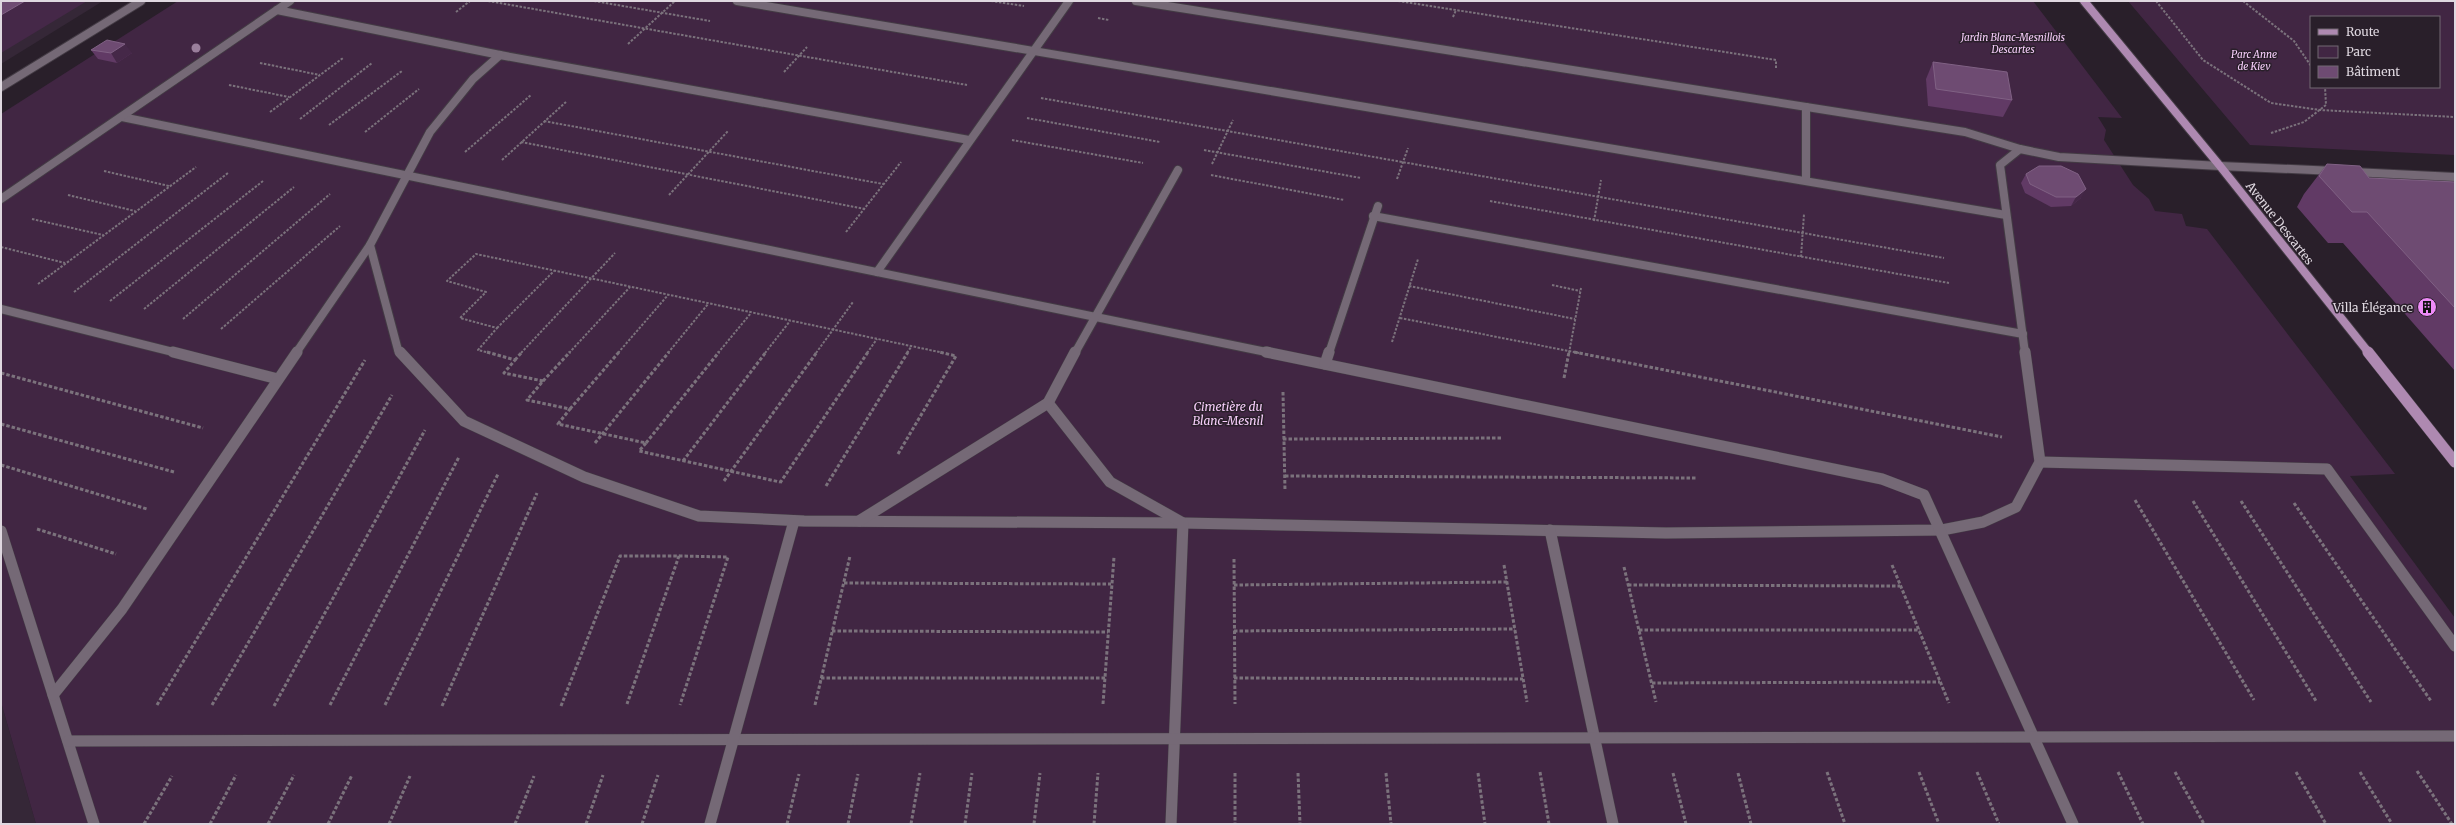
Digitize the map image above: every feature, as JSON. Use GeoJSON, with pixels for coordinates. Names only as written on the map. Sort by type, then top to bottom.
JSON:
{"type":"FeatureCollection","features":[{"type":"Feature","properties":{"kind":"main road","name":"Avenue Descartes"},"geometry":{"type":"LineString","coordinates":[[2084,1],[2220,166],[2455,462]]}},
{"type":"Feature","properties":{"kind":"street"},"geometry":{"type":"LineString","coordinates":[[1,87],[141,1]]}},
{"type":"Feature","properties":{"kind":"street"},"geometry":{"type":"LineString","coordinates":[[1,199],[290,1]]}},
{"type":"Feature","properties":{"kind":"street"},"geometry":{"type":"LineString","coordinates":[[737,1],[1806,180],[2006,215]]}},
{"type":"Feature","properties":{"kind":"street"},"geometry":{"type":"LineString","coordinates":[[877,272],[969,140],[1069,1]]}},
{"type":"Feature","properties":{"kind":"street"},"geometry":{"type":"LineString","coordinates":[[1136,1],[1965,132],[2020,149],[2066,157],[2455,177]]}},
{"type":"Feature","properties":{"kind":"street"},"geometry":{"type":"LineString","coordinates":[[277,10],[563,67],[969,140]]}},
{"type":"Feature","properties":{"kind":"street"},"geometry":{"type":"LineString","coordinates":[[53,695],[122,609],[370,245],[430,132],[473,79],[500,55]]}},
{"type":"Feature","properties":{"kind":"street"},"geometry":{"type":"LineString","coordinates":[[1806,107],[1806,180]]}},
{"type":"Feature","properties":{"kind":"street"},"geometry":{"type":"LineString","coordinates":[[122,116],[1882,479],[1924,495],[1942,530],[2073,824]]}},
{"type":"Feature","properties":{"kind":"street"},"geometry":{"type":"LineString","coordinates":[[370,245],[398,350],[464,421],[572,471],[700,516],[799,521],[1183,523],[1616,532],[1942,530],[1983,522],[2016,507],[2040,462],[2000,165],[2020,149]]}},
{"type":"Feature","properties":{"kind":"street"},"geometry":{"type":"LineString","coordinates":[[859,521],[981,443],[1048,403],[1094,317],[1178,170]]}},
{"type":"Feature","properties":{"kind":"street"},"geometry":{"type":"LineString","coordinates":[[1325,364],[1373,216],[1378,206]]}},
{"type":"Feature","properties":{"kind":"street"},"geometry":{"type":"LineString","coordinates":[[1373,216],[2023,334]]}},
{"type":"Feature","properties":{"kind":"street"},"geometry":{"type":"LineString","coordinates":[[1,309],[278,379]]}},
{"type":"Feature","properties":{"kind":"street"},"geometry":{"type":"LineString","coordinates":[[1048,403],[1110,482],[1183,523]]}},
{"type":"Feature","properties":{"kind":"street"},"geometry":{"type":"LineString","coordinates":[[2040,462],[2327,469],[2455,646]]}},
{"type":"Feature","properties":{"kind":"street"},"geometry":{"type":"LineString","coordinates":[[710,824],[733,740],[799,521]]}},
{"type":"Feature","properties":{"kind":"street"},"geometry":{"type":"LineString","coordinates":[[1171,824],[1183,523]]}},
{"type":"Feature","properties":{"kind":"street"},"geometry":{"type":"LineString","coordinates":[[1550,530],[1613,824]]}},
{"type":"Feature","properties":{"kind":"street"},"geometry":{"type":"LineString","coordinates":[[1,531],[94,824]]}},
{"type":"Feature","properties":{"kind":"street"},"geometry":{"type":"LineString","coordinates":[[68,741],[2455,736]]}},
{"type":"Feature","properties":{"kind":"path"},"geometry":{"type":"LineString","coordinates":[[488,1],[1944,258]]}},
{"type":"Feature","properties":{"kind":"path"},"geometry":{"type":"LineString","coordinates":[[1398,1],[1776,60],[1774,102]]}},
{"type":"Feature","properties":{"kind":"path"},"geometry":{"type":"LineString","coordinates":[[2156,1],[2203,60],[2271,103],[2320,110],[2455,117]]}},
{"type":"Feature","properties":{"kind":"path"},"geometry":{"type":"LineString","coordinates":[[2243,1],[2294,41],[2310,65]]}},
{"type":"Feature","properties":{"kind":"path"},"geometry":{"type":"LineString","coordinates":[[543,381],[504,373],[835,17]]}},
{"type":"Feature","properties":{"kind":"path"},"geometry":{"type":"LineString","coordinates":[[33,288],[380,31]]}},
{"type":"Feature","properties":{"kind":"path"},"geometry":{"type":"LineString","coordinates":[[296,122],[407,36]]}},
{"type":"Feature","properties":{"kind":"path"},"geometry":{"type":"LineString","coordinates":[[326,128],[439,43]]}},
{"type":"Feature","properties":{"kind":"path"},"geometry":{"type":"LineString","coordinates":[[213,54],[320,75]]}},
{"type":"Feature","properties":{"kind":"path"},"geometry":{"type":"LineString","coordinates":[[434,181],[563,67]]}},
{"type":"Feature","properties":{"kind":"path"},"geometry":{"type":"LineString","coordinates":[[182,75],[290,98]]}},
{"type":"Feature","properties":{"kind":"path"},"geometry":{"type":"LineString","coordinates":[[110,337],[329,159],[421,87]]}},
{"type":"Feature","properties":{"kind":"path"},"geometry":{"type":"LineString","coordinates":[[2269,134],[2304,122],[2320,110],[2326,105],[2325,88]]}},
{"type":"Feature","properties":{"kind":"path"},"geometry":{"type":"LineString","coordinates":[[544,121],[883,184]]}},
{"type":"Feature","properties":{"kind":"path"},"geometry":{"type":"LineString","coordinates":[[824,261],[925,132]]}},
{"type":"Feature","properties":{"kind":"path"},"geometry":{"type":"LineString","coordinates":[[521,142],[864,208]]}},
{"type":"Feature","properties":{"kind":"path"},"geometry":{"type":"LineString","coordinates":[[58,160],[169,186]]}},
{"type":"Feature","properties":{"kind":"path"},"geometry":{"type":"LineString","coordinates":[[39,319],[229,173]]}},
{"type":"Feature","properties":{"kind":"path"},"geometry":{"type":"LineString","coordinates":[[75,328],[264,180]]}},
{"type":"Feature","properties":{"kind":"path"},"geometry":{"type":"LineString","coordinates":[[1801,294],[1806,180]]}},
{"type":"Feature","properties":{"kind":"path"},"geometry":{"type":"LineString","coordinates":[[24,184],[136,211]]}},
{"type":"Feature","properties":{"kind":"path"},"geometry":{"type":"LineString","coordinates":[[150,347],[335,190]]}},
{"type":"Feature","properties":{"kind":"path"},"geometry":{"type":"LineString","coordinates":[[30,218],[104,235]]}},
{"type":"Feature","properties":{"kind":"path"},"geometry":{"type":"LineString","coordinates":[[189,357],[343,224]]}},
{"type":"Feature","properties":{"kind":"path"},"geometry":{"type":"LineString","coordinates":[[1382,376],[1428,226]]}},
{"type":"Feature","properties":{"kind":"path"},"geometry":{"type":"LineString","coordinates":[[1,247],[66,263]]}},
{"type":"Feature","properties":{"kind":"path"},"geometry":{"type":"LineString","coordinates":[[497,328],[460,318],[486,292],[447,281],[476,254],[956,356],[895,459]]}},
{"type":"Feature","properties":{"kind":"path"},"geometry":{"type":"LineString","coordinates":[[515,360],[478,350],[497,328],[554,270]]}},
{"type":"Feature","properties":{"kind":"path"},"geometry":{"type":"LineString","coordinates":[[700,516],[832,330],[877,272]]}},
{"type":"Feature","properties":{"kind":"path"},"geometry":{"type":"LineString","coordinates":[[1409,286],[1575,319]]}},
{"type":"Feature","properties":{"kind":"path"},"geometry":{"type":"LineString","coordinates":[[570,409],[527,400],[630,287]]}},
{"type":"Feature","properties":{"kind":"path"},"geometry":{"type":"LineString","coordinates":[[646,443],[558,424],[668,295]]}},
{"type":"Feature","properties":{"kind":"path"},"geometry":{"type":"LineString","coordinates":[[572,471],[708,304]]}},
{"type":"Feature","properties":{"kind":"path"},"geometry":{"type":"LineString","coordinates":[[751,312],[639,451],[730,473],[780,482]]}},
{"type":"Feature","properties":{"kind":"path"},"geometry":{"type":"LineString","coordinates":[[1400,318],[2037,444]]}},
{"type":"Feature","properties":{"kind":"path"},"geometry":{"type":"LineString","coordinates":[[135,741],[390,319]]}},
{"type":"Feature","properties":{"kind":"path"},"geometry":{"type":"LineString","coordinates":[[683,461],[790,321]]}},
{"type":"Feature","properties":{"kind":"path"},"geometry":{"type":"LineString","coordinates":[[754,519],[878,339]]}},
{"type":"Feature","properties":{"kind":"path"},"geometry":{"type":"LineString","coordinates":[[799,521],[912,346]]}},
{"type":"Feature","properties":{"kind":"path"},"geometry":{"type":"LineString","coordinates":[[1282,356],[1285,525]]}},
{"type":"Feature","properties":{"kind":"path"},"geometry":{"type":"LineString","coordinates":[[144,824],[410,363]]}},
{"type":"Feature","properties":{"kind":"path"},"geometry":{"type":"LineString","coordinates":[[1,373],[238,437]]}},
{"type":"Feature","properties":{"kind":"path"},"geometry":{"type":"LineString","coordinates":[[210,824],[443,398]]}},
{"type":"Feature","properties":{"kind":"path"},"geometry":{"type":"LineString","coordinates":[[1,424],[209,481]]}},
{"type":"Feature","properties":{"kind":"path"},"geometry":{"type":"LineString","coordinates":[[268,824],[475,426]]}},
{"type":"Feature","properties":{"kind":"path"},"geometry":{"type":"LineString","coordinates":[[1283,439],[1506,438]]}},
{"type":"Feature","properties":{"kind":"path"},"geometry":{"type":"LineString","coordinates":[[328,824],[513,443]]}},
{"type":"Feature","properties":{"kind":"path"},"geometry":{"type":"LineString","coordinates":[[389,824],[552,462]]}},
{"type":"Feature","properties":{"kind":"path"},"geometry":{"type":"LineString","coordinates":[[2113,464],[2326,824]]}},
{"type":"Feature","properties":{"kind":"path"},"geometry":{"type":"LineString","coordinates":[[1,465],[182,520]]}},
{"type":"Feature","properties":{"kind":"path"},"geometry":{"type":"LineString","coordinates":[[2171,465],[2392,824]]}},
{"type":"Feature","properties":{"kind":"path"},"geometry":{"type":"LineString","coordinates":[[2218,466],[2452,824]]}},
{"type":"Feature","properties":{"kind":"path"},"geometry":{"type":"LineString","coordinates":[[2270,468],[2455,736]]}},
{"type":"Feature","properties":{"kind":"path"},"geometry":{"type":"LineString","coordinates":[[1285,476],[1698,478]]}},
{"type":"Feature","properties":{"kind":"path"},"geometry":{"type":"LineString","coordinates":[[787,824],[859,521]]}},
{"type":"Feature","properties":{"kind":"path"},"geometry":{"type":"LineString","coordinates":[[1094,824],[1116,523]]}},
{"type":"Feature","properties":{"kind":"path"},"geometry":{"type":"LineString","coordinates":[[1233,524],[1235,824]]}},
{"type":"Feature","properties":{"kind":"path"},"geometry":{"type":"LineString","coordinates":[[31,527],[151,565]]}},
{"type":"Feature","properties":{"kind":"path"},"geometry":{"type":"LineString","coordinates":[[1497,529],[1549,824]]}},
{"type":"Feature","properties":{"kind":"path"},"geometry":{"type":"LineString","coordinates":[[1878,531],[1999,824]]}},
{"type":"Feature","properties":{"kind":"path"},"geometry":{"type":"LineString","coordinates":[[1616,532],[1664,738],[1686,824]]}},
{"type":"Feature","properties":{"kind":"path"},"geometry":{"type":"LineString","coordinates":[[515,824],[620,556],[728,557],[642,824]]}},
{"type":"Feature","properties":{"kind":"path"},"geometry":{"type":"LineString","coordinates":[[586,824],[679,556]]}},
{"type":"Feature","properties":{"kind":"path"},"geometry":{"type":"LineString","coordinates":[[1234,585],[1507,582]]}},
{"type":"Feature","properties":{"kind":"path"},"geometry":{"type":"LineString","coordinates":[[844,583],[1112,584]]}},
{"type":"Feature","properties":{"kind":"path"},"geometry":{"type":"LineString","coordinates":[[1628,585],[1900,586]]}},
{"type":"Feature","properties":{"kind":"path"},"geometry":{"type":"LineString","coordinates":[[1234,631],[1515,629]]}},
{"type":"Feature","properties":{"kind":"path"},"geometry":{"type":"LineString","coordinates":[[1639,630],[1920,630]]}},
{"type":"Feature","properties":{"kind":"path"},"geometry":{"type":"LineString","coordinates":[[832,631],[1108,632]]}},
{"type":"Feature","properties":{"kind":"path"},"geometry":{"type":"LineString","coordinates":[[821,678],[1105,678]]}},
{"type":"Feature","properties":{"kind":"path"},"geometry":{"type":"LineString","coordinates":[[1234,678],[1523,679]]}},
{"type":"Feature","properties":{"kind":"path"},"geometry":{"type":"LineString","coordinates":[[1652,683],[1940,682]]}},
{"type":"Feature","properties":{"kind":"path"},"geometry":{"type":"LineString","coordinates":[[1816,737],[1845,824]]}},
{"type":"Feature","properties":{"kind":"path"},"geometry":{"type":"LineString","coordinates":[[1904,737],[1939,824]]}},
{"type":"Feature","properties":{"kind":"path"},"geometry":{"type":"LineString","coordinates":[[2100,737],[2143,824]]}},
{"type":"Feature","properties":{"kind":"path"},"geometry":{"type":"LineString","coordinates":[[2156,737],[2204,824]]}},
{"type":"Feature","properties":{"kind":"path"},"geometry":{"type":"LineString","coordinates":[[1473,738],[1485,824]]}},
{"type":"Feature","properties":{"kind":"path"},"geometry":{"type":"LineString","coordinates":[[1728,738],[1751,824]]}},
{"type":"Feature","properties":{"kind":"path"},"geometry":{"type":"LineString","coordinates":[[965,824],[977,739]]}},
{"type":"Feature","properties":{"kind":"path"},"geometry":{"type":"LineString","coordinates":[[1034,824],[1043,739]]}},
{"type":"Feature","properties":{"kind":"path"},"geometry":{"type":"LineString","coordinates":[[1297,739],[1300,824]]}},
{"type":"Feature","properties":{"kind":"path"},"geometry":{"type":"LineString","coordinates":[[1383,739],[1391,824]]}},
{"type":"Feature","properties":{"kind":"path"},"geometry":{"type":"LineString","coordinates":[[848,824],[866,740]]}},
{"type":"Feature","properties":{"kind":"path"},"geometry":{"type":"LineString","coordinates":[[911,824],[925,740]]}},
{"type":"Feature","properties":{"kind":"shaded area"},"geometry":{"type":"Polygon","coordinates":[[[1,1],[103,1],[1,64],[1,1]]]}},
{"type":"Feature","properties":{"kind":"shaded area"},"geometry":{"type":"Polygon","coordinates":[[[1,702],[36,824],[1,824],[1,702]]]}},
{"type":"Feature","properties":{"kind":"green space","name":"Cimetière du Blanc-Mesnil"},"geometry":{"type":"Polygon","coordinates":[[[178,1],[2033,1],[2122,118],[2098,117],[2106,130],[2104,140],[2133,185],[2149,199],[2155,211],[2182,214],[2186,226],[2207,229],[2395,474],[2350,476],[2455,618],[2455,824],[36,824],[1,702],[1,114],[178,1]]]}},
{"type":"Feature","properties":{"kind":"green space","name":"Parc Anne de Kiev"},"geometry":{"type":"Polygon","coordinates":[[[2128,1],[2455,1],[2455,155],[2250,145],[2128,1]]]}},
{"type":"Feature","properties":{"kind":"building"},"geometry":{"type":"Polygon","coordinates":[[[1,1],[25,1],[1,15],[1,1]]]}},
{"type":"Feature","properties":{"kind":"building"},"geometry":{"type":"Polygon","coordinates":[[[107,40],[125,44],[111,53],[91,50],[107,40]]]}},
{"type":"Feature","properties":{"kind":"building"},"geometry":{"type":"Polygon","coordinates":[[[1933,62],[2007,72],[2012,100],[1936,89],[1933,62]]]}},
{"type":"Feature","properties":{"kind":"building"},"geometry":{"type":"Polygon","coordinates":[[[2327,164],[2360,166],[2369,178],[2455,182],[2455,308],[2367,212],[2352,212],[2319,176],[2327,164]]]}},
{"type":"Feature","properties":{"kind":"building"},"geometry":{"type":"Polygon","coordinates":[[[2039,166],[2061,166],[2078,174],[2086,189],[2076,197],[2056,197],[2030,184],[2026,174],[2039,166]]]}},
{"type":"Feature","properties":{"kind":"place","name":"Villa Élégance"},"geometry":{"type":"Point","coordinates":[2427,307]}},
{"type":"Feature","properties":{"kind":"park label","name":"Jardin Blanc-Mesnillois Descartes"},"geometry":{"type":"Point","coordinates":[2013,42]}}]}
